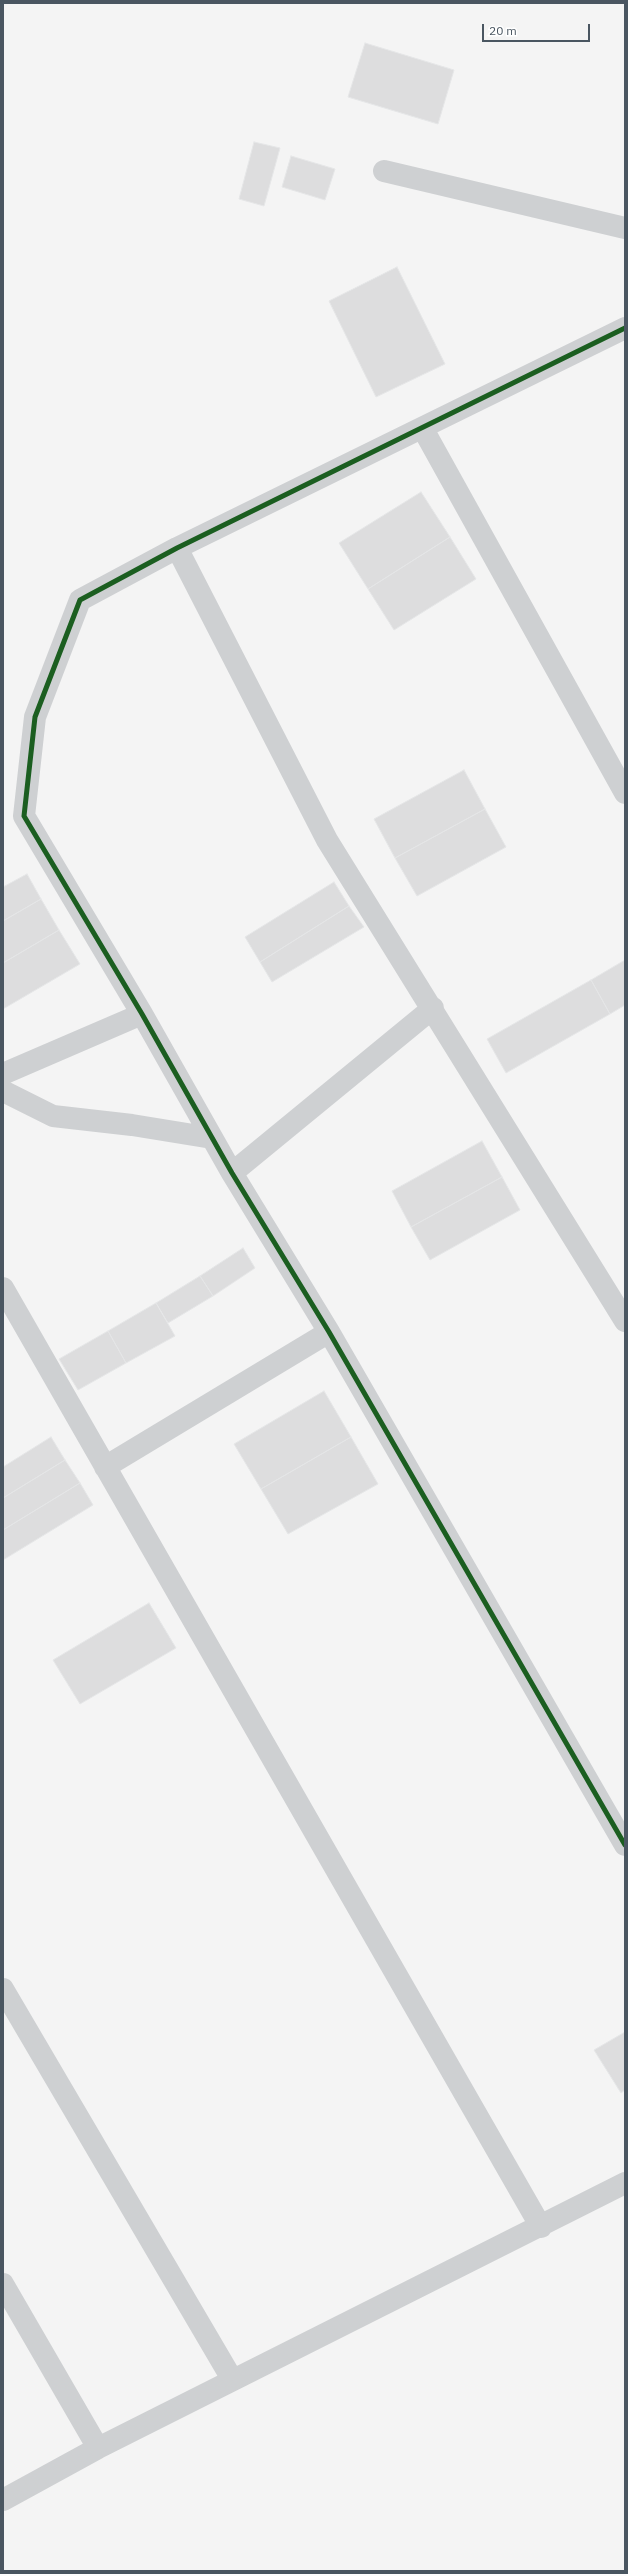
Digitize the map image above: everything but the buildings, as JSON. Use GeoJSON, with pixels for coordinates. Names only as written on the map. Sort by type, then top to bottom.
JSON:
{"type":"FeatureCollection","features":[{"type":"Feature","properties":{"kind":"street"},"geometry":{"type":"LineString","coordinates":[[384,170],[625,228]]}},
{"type":"Feature","properties":{"kind":"street"},"geometry":{"type":"LineString","coordinates":[[625,328],[177,548],[80,600],[35,717],[24,816],[142,1014],[232,1173],[329,1332],[625,1845]]}},
{"type":"Feature","properties":{"kind":"street"},"geometry":{"type":"LineString","coordinates":[[423,428],[625,793]]}},
{"type":"Feature","properties":{"kind":"street"},"geometry":{"type":"LineString","coordinates":[[177,548],[327,840],[433,1008],[625,1320]]}},
{"type":"Feature","properties":{"kind":"street"},"geometry":{"type":"LineString","coordinates":[[232,1173],[433,1008]]}},
{"type":"Feature","properties":{"kind":"street"},"geometry":{"type":"LineString","coordinates":[[3,1074],[142,1014]]}},
{"type":"Feature","properties":{"kind":"street"},"geometry":{"type":"LineString","coordinates":[[3,1091],[53,1116],[132,1124],[212,1138]]}},
{"type":"Feature","properties":{"kind":"street"},"geometry":{"type":"LineString","coordinates":[[3,1288],[541,2227]]}},
{"type":"Feature","properties":{"kind":"street"},"geometry":{"type":"LineString","coordinates":[[105,1466],[329,1332]]}},
{"type":"Feature","properties":{"kind":"street"},"geometry":{"type":"LineString","coordinates":[[3,1989],[232,2379]]}},
{"type":"Feature","properties":{"kind":"street"},"geometry":{"type":"LineString","coordinates":[[3,2500],[98,2448],[232,2379],[541,2227],[625,2183]]}},
{"type":"Feature","properties":{"kind":"street"},"geometry":{"type":"LineString","coordinates":[[3,2284],[98,2448]]}},
{"type":"Feature","properties":{"kind":"cycle path"},"geometry":{"type":"LineString","coordinates":[[625,328],[177,548],[80,600],[35,717],[24,816],[142,1014],[232,1173],[329,1332],[625,1845]]}}]}
